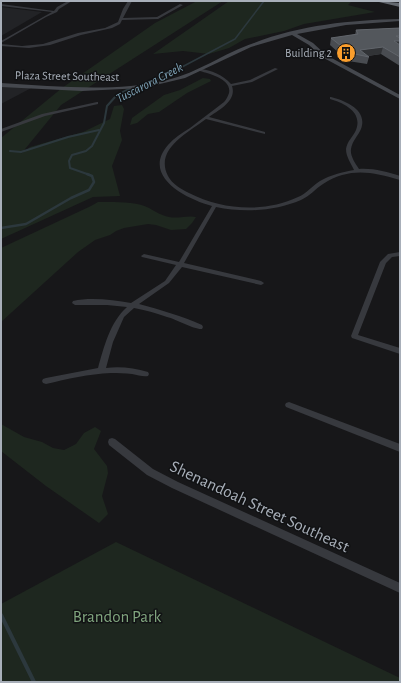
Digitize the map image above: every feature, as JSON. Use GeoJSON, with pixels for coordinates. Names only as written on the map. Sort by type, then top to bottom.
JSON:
{"type":"FeatureCollection","features":[{"type":"Feature","properties":{"kind":"highway"},"geometry":{"type":"LineString","coordinates":[[381,1],[400,5]]}},
{"type":"Feature","properties":{"kind":"main road","name":"Plaza Street Southeast"},"geometry":{"type":"LineString","coordinates":[[1,85],[62,88],[130,88],[160,84],[201,70],[257,43],[348,23],[400,20]]}},
{"type":"Feature","properties":{"kind":"main road"},"geometry":{"type":"LineString","coordinates":[[294,34],[311,44],[324,56],[400,97]]}},
{"type":"Feature","properties":{"kind":"street"},"geometry":{"type":"LineString","coordinates":[[1,42],[56,11],[58,8],[70,1]]}},
{"type":"Feature","properties":{"kind":"street"},"geometry":{"type":"LineString","coordinates":[[1,45],[35,47],[50,44],[83,33],[115,26],[122,19],[125,8],[130,1]]}},
{"type":"Feature","properties":{"kind":"street"},"geometry":{"type":"LineString","coordinates":[[1,5],[56,11]]}},
{"type":"Feature","properties":{"kind":"street"},"geometry":{"type":"LineString","coordinates":[[122,19],[158,18],[181,5]]}},
{"type":"Feature","properties":{"kind":"street"},"geometry":{"type":"LineString","coordinates":[[230,84],[251,80],[276,69]]}},
{"type":"Feature","properties":{"kind":"street"},"geometry":{"type":"LineString","coordinates":[[201,70],[221,78],[230,84],[232,90],[230,99],[170,145],[164,153],[162,166],[167,180],[179,190],[195,199],[214,206],[257,208],[303,198],[330,179],[357,170],[400,178]]}},
{"type":"Feature","properties":{"kind":"street"},"geometry":{"type":"LineString","coordinates":[[331,98],[348,104],[359,116],[359,129],[348,148],[349,155],[357,170]]}},
{"type":"Feature","properties":{"kind":"street"},"geometry":{"type":"LineString","coordinates":[[1,131],[44,115],[97,103]]}},
{"type":"Feature","properties":{"kind":"street"},"geometry":{"type":"LineString","coordinates":[[206,118],[262,133]]}},
{"type":"Feature","properties":{"kind":"street"},"geometry":{"type":"LineString","coordinates":[[102,371],[112,332],[121,316],[132,306],[167,282],[180,264],[214,206]]}},
{"type":"Feature","properties":{"kind":"street"},"geometry":{"type":"LineString","coordinates":[[400,254],[390,255],[383,262],[354,336],[400,351]]}},
{"type":"Feature","properties":{"kind":"street"},"geometry":{"type":"LineString","coordinates":[[144,256],[261,283]]}},
{"type":"Feature","properties":{"kind":"street"},"geometry":{"type":"LineString","coordinates":[[75,303],[105,301],[132,306],[164,313],[200,327]]}},
{"type":"Feature","properties":{"kind":"street"},"geometry":{"type":"LineString","coordinates":[[46,380],[102,371],[138,371],[145,374]]}},
{"type":"Feature","properties":{"kind":"street"},"geometry":{"type":"LineString","coordinates":[[288,405],[400,448]]}},
{"type":"Feature","properties":{"kind":"street","name":"Shenandoah Street Southeast"},"geometry":{"type":"LineString","coordinates":[[112,442],[150,472],[175,486],[400,588]]}},
{"type":"Feature","properties":{"kind":"shaded area"},"geometry":{"type":"Polygon","coordinates":[[[1,7],[42,12],[1,36],[1,7]]]}},
{"type":"Feature","properties":{"kind":"shaded area"},"geometry":{"type":"Polygon","coordinates":[[[1,85],[35,86],[1,104],[1,85]]]}},
{"type":"Feature","properties":{"kind":"green space"},"geometry":{"type":"Polygon","coordinates":[[[197,1],[223,1],[61,105],[21,154],[30,147],[83,132],[110,119],[114,106],[122,105],[124,109],[120,131],[122,140],[112,166],[120,196],[93,197],[1,239],[1,138],[62,88],[155,23],[197,1]]]}},
{"type":"Feature","properties":{"kind":"green space"},"geometry":{"type":"Polygon","coordinates":[[[229,1],[348,1],[351,2],[348,5],[375,12],[304,24],[284,31],[245,39],[229,48],[209,54],[183,51],[153,54],[229,1]]]}},
{"type":"Feature","properties":{"kind":"green space"},"geometry":{"type":"Polygon","coordinates":[[[203,78],[210,79],[211,81],[187,93],[159,112],[148,114],[137,123],[130,125],[132,118],[164,95],[180,90],[203,78]]]}},
{"type":"Feature","properties":{"kind":"green space"},"geometry":{"type":"Polygon","coordinates":[[[98,202],[124,202],[138,204],[169,217],[196,217],[186,229],[171,230],[148,224],[124,228],[95,240],[78,252],[1,322],[1,248],[98,202]]]}},
{"type":"Feature","properties":{"kind":"green space"},"geometry":{"type":"Polygon","coordinates":[[[1,424],[24,437],[42,442],[53,448],[64,450],[76,444],[84,433],[95,427],[101,431],[94,449],[107,466],[108,473],[102,496],[108,514],[99,523],[46,486],[1,451],[1,424]]]}},
{"type":"Feature","properties":{"kind":"green space","name":"Brandon Park"},"geometry":{"type":"Polygon","coordinates":[[[116,542],[400,678],[400,682],[1,682],[1,604],[116,542]]]}},
{"type":"Feature","properties":{"kind":"building"},"geometry":{"type":"Polygon","coordinates":[[[400,28],[400,36],[396,36],[400,38],[400,41],[394,41],[400,45],[400,57],[383,47],[360,50],[369,57],[350,53],[331,38],[358,34],[356,30],[400,28]]]}},
{"type":"Feature","properties":{"kind":"waterway"},"geometry":{"type":"LineString","coordinates":[[211,1],[239,1]]}},
{"type":"Feature","properties":{"kind":"waterway","name":"Tuscarora Creek"},"geometry":{"type":"LineString","coordinates":[[163,77],[235,39],[264,1]]}},
{"type":"Feature","properties":{"kind":"waterway","name":"Tuscarora Creek"},"geometry":{"type":"LineString","coordinates":[[327,1],[349,1]]}},
{"type":"Feature","properties":{"kind":"waterway","name":"Tuscarora Creek"},"geometry":{"type":"LineString","coordinates":[[90,175],[70,168],[69,161],[72,155],[86,151],[92,146],[104,123],[107,106],[116,96],[127,90],[166,76]]}},
{"type":"Feature","properties":{"kind":"waterway"},"geometry":{"type":"LineString","coordinates":[[10,151],[21,152],[68,137],[99,130]]}},
{"type":"Feature","properties":{"kind":"waterway","name":"Tuscarora Creek"},"geometry":{"type":"LineString","coordinates":[[1,228],[26,224],[71,198],[89,190],[94,182],[92,176],[87,174]]}},
{"type":"Feature","properties":{"kind":"waterway","name":"Tuscarora Creek"},"geometry":{"type":"LineString","coordinates":[[1,615],[34,682]]}},
{"type":"Feature","properties":{"kind":"place","name":"Building 2"},"geometry":{"type":"Point","coordinates":[346,53]}}]}
